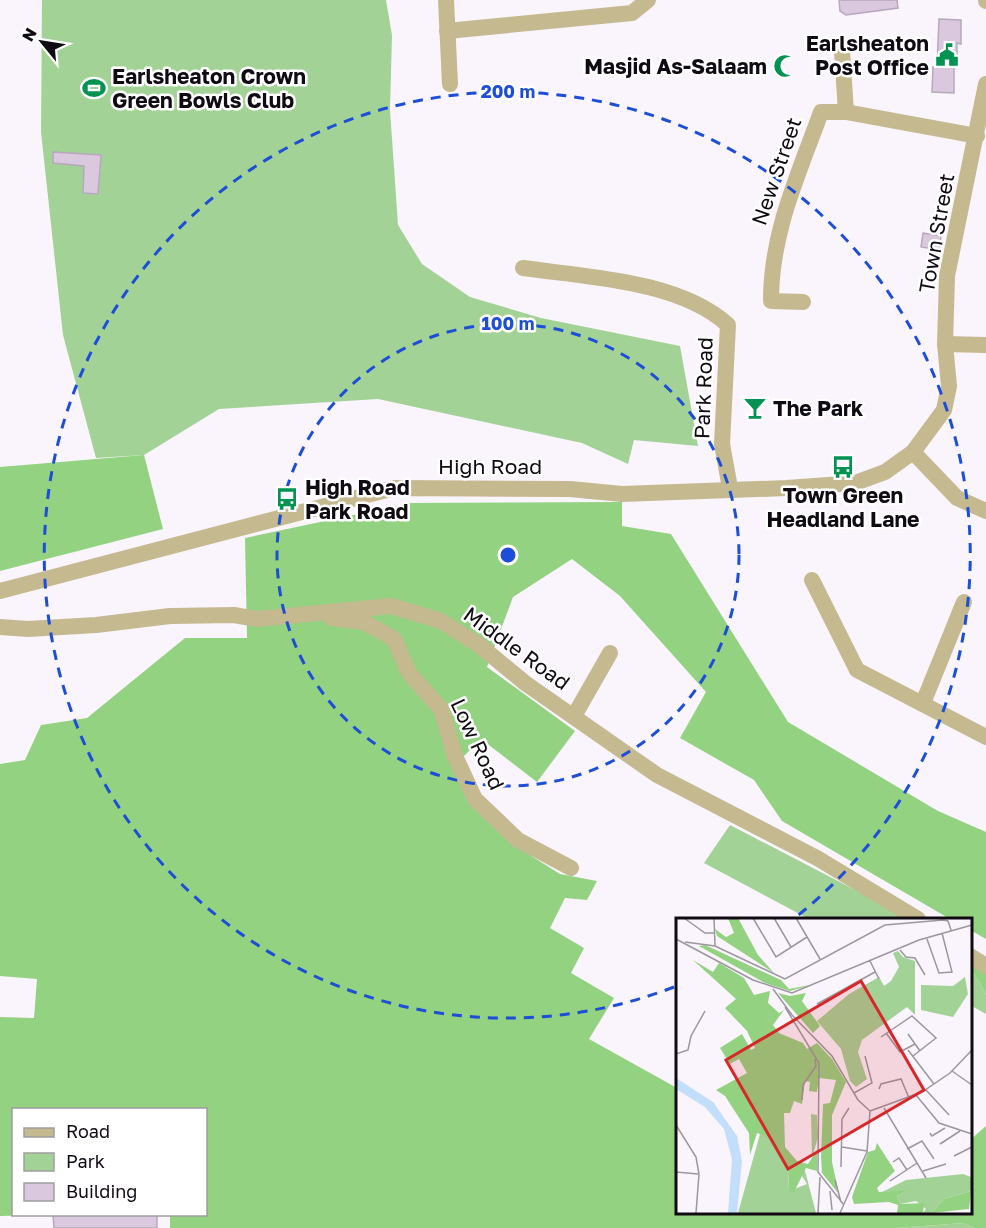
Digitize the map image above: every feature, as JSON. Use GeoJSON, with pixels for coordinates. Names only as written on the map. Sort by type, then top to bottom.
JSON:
{"type":"FeatureCollection","features":[{"type":"Feature","properties":{"kind":"street"},"geometry":{"type":"LineString","coordinates":[[446,0],[450,84]]}},
{"type":"Feature","properties":{"kind":"street"},"geometry":{"type":"LineString","coordinates":[[447,31],[632,14],[648,0]]}},
{"type":"Feature","properties":{"kind":"street"},"geometry":{"type":"LineString","coordinates":[[842,51],[846,112]]}},
{"type":"Feature","properties":{"kind":"street","name":"Town Street"},"geometry":{"type":"LineString","coordinates":[[914,452],[944,410],[948,386],[945,344],[946,276],[986,84]]}},
{"type":"Feature","properties":{"kind":"street","name":"New Street"},"geometry":{"type":"LineString","coordinates":[[802,302],[771,301],[771,268],[777,234],[821,112],[846,112],[977,136]]}},
{"type":"Feature","properties":{"kind":"street","name":"Park Road"},"geometry":{"type":"LineString","coordinates":[[523,268],[647,284],[689,302],[728,325],[722,444],[730,488]]}},
{"type":"Feature","properties":{"kind":"street"},"geometry":{"type":"LineString","coordinates":[[945,344],[986,345]]}},
{"type":"Feature","properties":{"kind":"street"},"geometry":{"type":"LineString","coordinates":[[914,452],[957,498],[986,511]]}},
{"type":"Feature","properties":{"kind":"street","name":"High Road"},"geometry":{"type":"LineString","coordinates":[[0,591],[393,488],[570,489],[622,494],[730,488],[787,488],[855,483],[885,472],[914,452]]}},
{"type":"Feature","properties":{"kind":"street"},"geometry":{"type":"LineString","coordinates":[[812,580],[857,670],[986,737]]}},
{"type":"Feature","properties":{"kind":"street"},"geometry":{"type":"LineString","coordinates":[[923,703],[964,602]]}},
{"type":"Feature","properties":{"kind":"street","name":"Middle Road"},"geometry":{"type":"LineString","coordinates":[[0,627],[27,629],[96,625],[170,615],[234,615],[257,619],[391,606],[441,621],[479,645],[525,683],[657,775],[817,858],[916,918]]}},
{"type":"Feature","properties":{"kind":"street","name":"Low Road"},"geometry":{"type":"LineString","coordinates":[[257,619],[272,624],[326,618],[364,622],[394,639],[409,673],[441,709],[455,756],[475,799],[518,840],[571,868]]}},
{"type":"Feature","properties":{"kind":"street"},"geometry":{"type":"LineString","coordinates":[[574,716],[610,652]]}},
{"type":"Feature","properties":{"kind":"street"},"geometry":{"type":"LineString","coordinates":[[971,957],[986,966]]}},
{"type":"Feature","properties":{"kind":"green space"},"geometry":{"type":"Polygon","coordinates":[[[42,0],[386,0],[392,35],[390,110],[398,225],[422,264],[470,297],[541,318],[680,346],[698,446],[634,440],[628,464],[582,443],[378,399],[219,409],[144,455],[96,458],[63,335],[41,132],[42,0]]]}},
{"type":"Feature","properties":{"kind":"green space"},"geometry":{"type":"Polygon","coordinates":[[[144,455],[163,529],[0,571],[0,467],[144,455]]]}},
{"type":"Feature","properties":{"kind":"green space"},"geometry":{"type":"Polygon","coordinates":[[[622,502],[622,526],[671,534],[788,722],[938,811],[986,832],[986,939],[971,931],[971,918],[948,918],[782,821],[754,780],[680,738],[706,692],[620,596],[572,559],[513,597],[487,667],[575,731],[537,782],[481,739],[452,768],[517,847],[560,874],[597,881],[587,900],[565,898],[550,928],[584,948],[571,973],[614,998],[589,1039],[676,1087],[676,1213],[971,1213],[971,1139],[986,1126],[986,1228],[974,1228],[964,1223],[896,1228],[170,1228],[170,1216],[207,1216],[207,1108],[12,1108],[12,1216],[0,1216],[0,1017],[34,1018],[37,979],[0,976],[0,764],[25,760],[41,725],[87,718],[185,638],[247,638],[245,538],[410,503],[622,502]]]}},
{"type":"Feature","properties":{"kind":"green space"},"geometry":{"type":"Polygon","coordinates":[[[730,825],[886,906],[903,918],[807,918],[704,863],[730,825]]]}},
{"type":"Feature","properties":{"kind":"green space"},"geometry":{"type":"Polygon","coordinates":[[[971,965],[986,974],[986,994],[971,969],[971,965]]]}},
{"type":"Feature","properties":{"kind":"green space"},"geometry":{"type":"Polygon","coordinates":[[[971,969],[986,994],[986,1014],[971,1006],[971,969]]]}},
{"type":"Feature","properties":{"kind":"green space"},"geometry":{"type":"Polygon","coordinates":[[[964,1223],[974,1228],[896,1228],[964,1223]]]}},
{"type":"Feature","properties":{"kind":"building"},"geometry":{"type":"Polygon","coordinates":[[[839,0],[897,0],[898,8],[846,15],[840,11],[839,0]]]}},
{"type":"Feature","properties":{"kind":"building"},"geometry":{"type":"Polygon","coordinates":[[[939,19],[961,20],[961,44],[957,43],[957,67],[954,67],[954,93],[932,92],[933,67],[937,67],[939,19]]]}},
{"type":"Feature","properties":{"kind":"building"},"geometry":{"type":"Polygon","coordinates":[[[53,152],[101,155],[98,194],[83,193],[84,166],[53,163],[53,152]]]}},
{"type":"Feature","properties":{"kind":"building"},"geometry":{"type":"Polygon","coordinates":[[[923,233],[941,236],[939,250],[921,247],[923,233]]]}},
{"type":"Feature","properties":{"kind":"building"},"geometry":{"type":"Polygon","coordinates":[[[53,1216],[157,1216],[157,1228],[54,1228],[53,1216]]]}},
{"type":"Feature","properties":{"kind":"place","name":"Earlsheaton Post Office"},"geometry":{"type":"Point","coordinates":[947,55]}},
{"type":"Feature","properties":{"kind":"place","name":"Masjid As-Salaam"},"geometry":{"type":"Point","coordinates":[785,66]}},
{"type":"Feature","properties":{"kind":"place","name":"Earlsheaton Crown Green Bowls Club"},"geometry":{"type":"Point","coordinates":[94,88]}},
{"type":"Feature","properties":{"kind":"place","name":"The Park"},"geometry":{"type":"Point","coordinates":[755,408]}},
{"type":"Feature","properties":{"kind":"place","name":"Town Green Headland Lane"},"geometry":{"type":"Point","coordinates":[843,467]}},
{"type":"Feature","properties":{"kind":"place","name":"High Road Park Road"},"geometry":{"type":"Point","coordinates":[287,499]}}]}
